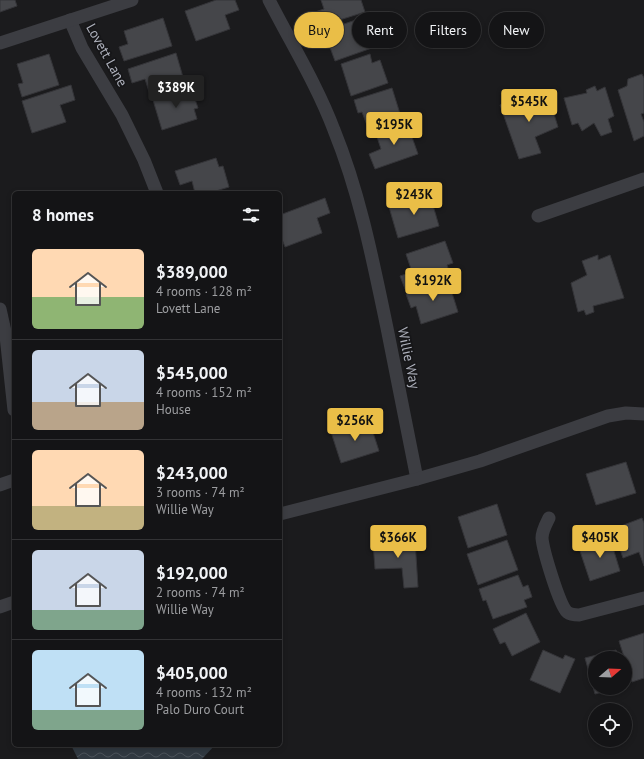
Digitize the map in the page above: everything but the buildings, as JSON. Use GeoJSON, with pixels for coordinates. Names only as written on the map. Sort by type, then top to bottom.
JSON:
{"type":"FeatureCollection","features":[{"type":"Feature","properties":{"kind":"street"},"geometry":{"type":"LineString","coordinates":[[0,43],[132,0]]}},
{"type":"Feature","properties":{"kind":"street","name":"Willie Way"},"geometry":{"type":"LineString","coordinates":[[269,0],[306,69],[334,129],[356,190],[372,256],[404,408],[417,479]]}},
{"type":"Feature","properties":{"kind":"street","name":"Lovett Lane"},"geometry":{"type":"LineString","coordinates":[[70,20],[82,48],[122,115],[144,160],[156,191]]}},
{"type":"Feature","properties":{"kind":"street"},"geometry":{"type":"LineString","coordinates":[[538,216],[644,179]]}},
{"type":"Feature","properties":{"kind":"street"},"geometry":{"type":"LineString","coordinates":[[0,309],[6,336],[12,392]]}},
{"type":"Feature","properties":{"kind":"street"},"geometry":{"type":"LineString","coordinates":[[282,513],[417,479],[480,461],[608,416],[626,413],[644,414]]}},
{"type":"Feature","properties":{"kind":"street"},"geometry":{"type":"LineString","coordinates":[[0,485],[12,481]]}},
{"type":"Feature","properties":{"kind":"street"},"geometry":{"type":"LineString","coordinates":[[549,518],[542,536],[543,546],[561,602],[568,612],[573,615],[579,615],[644,598]]}},
{"type":"Feature","properties":{"kind":"street"},"geometry":{"type":"LineString","coordinates":[[0,607],[12,603]]}},
{"type":"Feature","properties":{"kind":"water"},"geometry":{"type":"Polygon","coordinates":[[[72,747],[213,747],[202,759],[78,759],[72,747]]]}}]}
